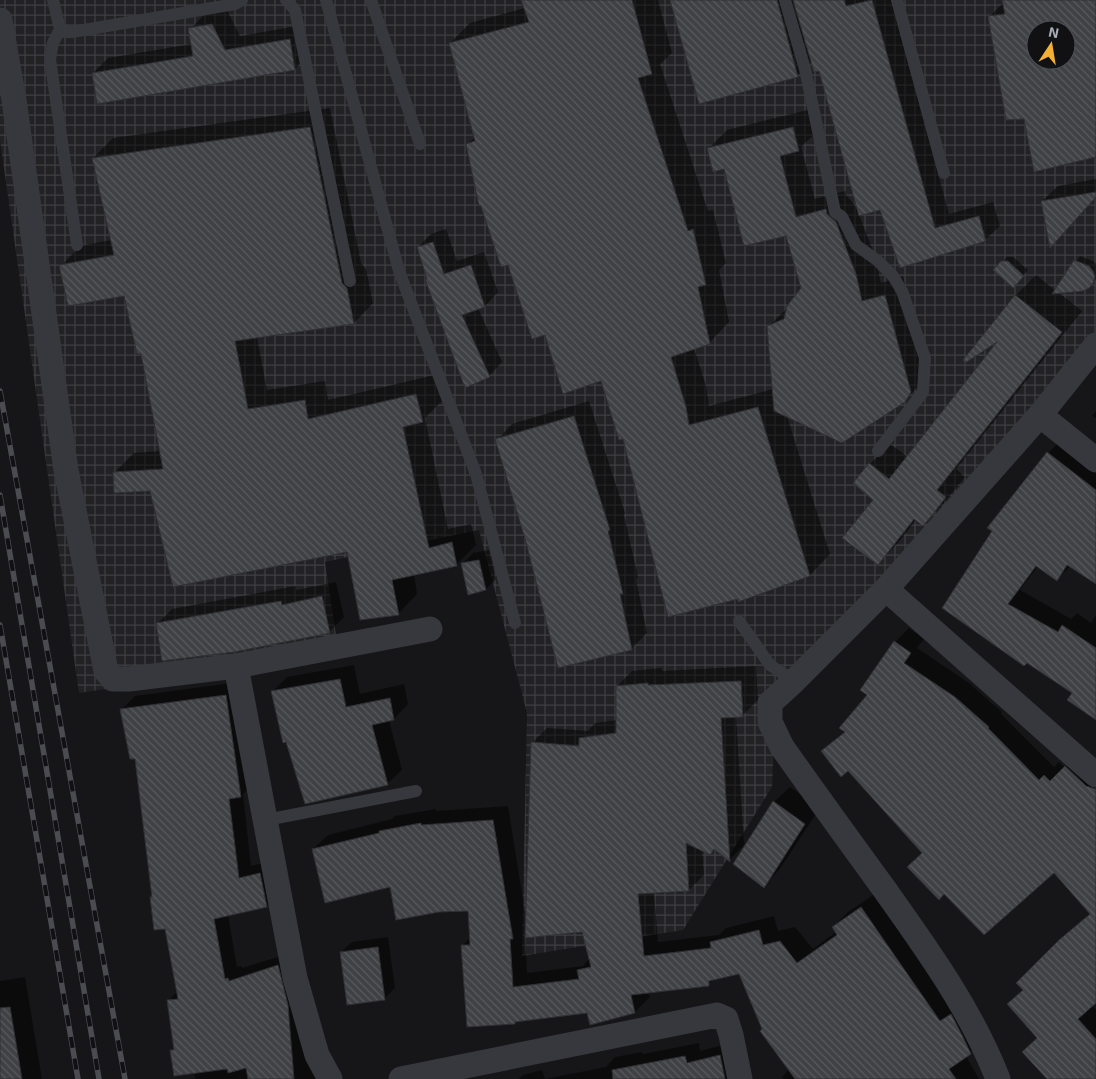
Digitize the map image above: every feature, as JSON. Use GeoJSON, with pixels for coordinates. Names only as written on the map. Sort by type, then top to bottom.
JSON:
{"type":"FeatureCollection","features":[{"type":"Feature","properties":{"kind":"street"},"geometry":{"type":"LineString","coordinates":[[0,20],[33,234],[66,470],[106,671],[113,679],[129,679],[236,666],[430,629]]}},
{"type":"Feature","properties":{"kind":"street"},"geometry":{"type":"LineString","coordinates":[[998,1079],[986,1049],[954,991],[913,929],[782,747],[770,722],[770,703],[886,589],[1040,415],[1096,345]]}},
{"type":"Feature","properties":{"kind":"street"},"geometry":{"type":"LineString","coordinates":[[1040,415],[1096,460]]}},
{"type":"Feature","properties":{"kind":"street"},"geometry":{"type":"LineString","coordinates":[[886,589],[1096,775]]}},
{"type":"Feature","properties":{"kind":"street"},"geometry":{"type":"LineString","coordinates":[[236,666],[295,978],[317,1054],[330,1079]]}},
{"type":"Feature","properties":{"kind":"street"},"geometry":{"type":"LineString","coordinates":[[401,1079],[717,1015],[726,1019],[740,1079]]}},
{"type":"Feature","properties":{"kind":"lane"},"geometry":{"type":"LineString","coordinates":[[53,0],[60,29],[53,43],[50,59],[77,245]]}},
{"type":"Feature","properties":{"kind":"lane"},"geometry":{"type":"LineString","coordinates":[[60,29],[65,32],[72,32],[235,4],[242,0]]}},
{"type":"Feature","properties":{"kind":"lane"},"geometry":{"type":"LineString","coordinates":[[286,0],[295,10],[350,281]]}},
{"type":"Feature","properties":{"kind":"lane"},"geometry":{"type":"LineString","coordinates":[[326,0],[399,271],[476,474],[515,623]]}},
{"type":"Feature","properties":{"kind":"lane"},"geometry":{"type":"LineString","coordinates":[[371,0],[420,144]]}},
{"type":"Feature","properties":{"kind":"lane"},"geometry":{"type":"LineString","coordinates":[[786,0],[805,69],[835,212],[842,217],[856,245],[878,261],[888,271],[902,291],[925,358],[923,392],[878,452]]}},
{"type":"Feature","properties":{"kind":"lane"},"geometry":{"type":"LineString","coordinates":[[897,0],[944,173]]}},
{"type":"Feature","properties":{"kind":"lane"},"geometry":{"type":"LineString","coordinates":[[739,621],[770,664],[794,681]]}},
{"type":"Feature","properties":{"kind":"lane"},"geometry":{"type":"LineString","coordinates":[[266,820],[416,791]]}},
{"type":"Feature","properties":{"kind":"shaded area"},"geometry":{"type":"Polygon","coordinates":[[[0,0],[1096,0],[1096,337],[776,694],[772,787],[683,930],[522,956],[527,713],[479,530],[325,562],[339,655],[79,693],[0,140],[0,0]]]}},
{"type":"Feature","properties":{"kind":"building"},"geometry":{"type":"Polygon","coordinates":[[[521,0],[632,0],[652,74],[638,78],[688,231],[693,229],[706,285],[698,287],[710,344],[671,357],[686,407],[689,425],[758,407],[810,576],[738,602],[738,599],[668,617],[623,439],[619,440],[601,381],[563,394],[545,335],[532,339],[508,265],[501,267],[481,206],[479,206],[466,144],[475,141],[449,43],[529,22],[521,0]]]}},
{"type":"Feature","properties":{"kind":"building"},"geometry":{"type":"Polygon","coordinates":[[[670,0],[777,0],[798,77],[699,104],[670,0]]]}},
{"type":"Feature","properties":{"kind":"building"},"geometry":{"type":"Polygon","coordinates":[[[793,0],[844,0],[846,6],[872,0],[935,228],[979,216],[986,241],[900,268],[880,210],[859,216],[819,71],[814,72],[793,0]]]}},
{"type":"Feature","properties":{"kind":"building"},"geometry":{"type":"Polygon","coordinates":[[[1002,0],[1096,0],[1096,157],[1034,172],[1024,119],[1006,120],[988,16],[1005,14],[1002,0]]]}},
{"type":"Feature","properties":{"kind":"building"},"geometry":{"type":"Polygon","coordinates":[[[212,24],[225,50],[290,39],[295,70],[97,104],[92,73],[193,56],[188,28],[212,24]]]}},
{"type":"Feature","properties":{"kind":"building"},"geometry":{"type":"Polygon","coordinates":[[[310,127],[342,283],[347,288],[354,324],[235,341],[248,409],[305,400],[308,419],[416,394],[423,422],[403,427],[429,548],[452,542],[457,566],[392,580],[399,615],[360,620],[347,552],[173,587],[150,491],[114,493],[113,472],[163,469],[141,354],[137,354],[124,296],[68,306],[59,265],[114,255],[92,158],[310,127]]]}},
{"type":"Feature","properties":{"kind":"building"},"geometry":{"type":"Polygon","coordinates":[[[793,127],[799,151],[780,156],[796,217],[826,209],[827,214],[836,222],[856,274],[862,301],[885,295],[911,392],[905,402],[842,443],[774,411],[767,326],[784,319],[787,306],[801,288],[786,236],[744,246],[724,169],[713,172],[707,148],[793,127]]]}},
{"type":"Feature","properties":{"kind":"building"},"geometry":{"type":"Polygon","coordinates":[[[1096,192],[1096,197],[1050,248],[1041,201],[1096,192]]]}},
{"type":"Feature","properties":{"kind":"building"},"geometry":{"type":"Polygon","coordinates":[[[433,242],[444,274],[471,265],[485,307],[462,315],[490,377],[465,388],[425,279],[427,279],[417,247],[433,242]]]}},
{"type":"Feature","properties":{"kind":"building"},"geometry":{"type":"Polygon","coordinates":[[[1074,260],[1089,266],[1095,277],[1093,283],[1083,291],[1052,294],[1074,260]]]}},
{"type":"Feature","properties":{"kind":"building"},"geometry":{"type":"Polygon","coordinates":[[[1001,261],[1008,261],[1024,276],[1013,288],[993,270],[1001,261]]]}},
{"type":"Feature","properties":{"kind":"building"},"geometry":{"type":"Polygon","coordinates":[[[1015,295],[1062,332],[937,490],[946,497],[933,514],[923,526],[914,519],[878,565],[842,538],[873,500],[853,483],[869,463],[889,479],[997,342],[965,363],[963,360],[1015,295]]]}},
{"type":"Feature","properties":{"kind":"building"},"geometry":{"type":"Polygon","coordinates":[[[574,416],[610,530],[608,531],[623,594],[620,594],[632,650],[558,668],[526,542],[495,439],[574,416]]]}},
{"type":"Feature","properties":{"kind":"building"},"geometry":{"type":"Polygon","coordinates":[[[1047,452],[1096,490],[1096,584],[1067,565],[1057,581],[1036,566],[1008,604],[1058,632],[1062,625],[1096,648],[1096,720],[1067,700],[1072,693],[1027,663],[1024,666],[942,608],[992,531],[987,528],[1047,452]]]}},
{"type":"Feature","properties":{"kind":"building"},"geometry":{"type":"Polygon","coordinates":[[[479,560],[486,590],[468,595],[461,563],[479,560]]]}},
{"type":"Feature","properties":{"kind":"building"},"geometry":{"type":"Polygon","coordinates":[[[322,596],[330,633],[234,652],[162,661],[156,623],[281,601],[282,605],[322,596]]]}},
{"type":"Feature","properties":{"kind":"building"},"geometry":{"type":"Polygon","coordinates":[[[894,641],[911,653],[904,663],[955,697],[989,727],[1039,780],[1044,775],[1050,781],[1065,766],[1086,786],[1096,789],[1096,1003],[1078,1019],[1096,1039],[1096,1079],[1047,1079],[1022,1052],[1037,1038],[1007,1004],[1023,990],[1016,983],[1059,940],[1090,914],[1054,873],[984,935],[944,894],[939,900],[907,867],[922,853],[848,771],[841,777],[821,751],[845,732],[839,728],[867,695],[860,690],[894,641]]]}},
{"type":"Feature","properties":{"kind":"building"},"geometry":{"type":"Polygon","coordinates":[[[340,679],[346,707],[390,698],[394,720],[372,725],[388,785],[305,804],[286,742],[283,743],[271,691],[340,679]]]}},
{"type":"Feature","properties":{"kind":"building"},"geometry":{"type":"Polygon","coordinates":[[[741,681],[743,717],[721,718],[730,862],[714,849],[710,855],[686,843],[689,891],[638,894],[644,956],[711,948],[710,942],[759,930],[763,945],[780,941],[797,963],[837,935],[832,927],[861,907],[940,1021],[951,1014],[971,1054],[949,1069],[956,1079],[795,1079],[760,1031],[762,1029],[739,974],[709,981],[709,986],[631,995],[635,1013],[590,1025],[587,1013],[515,1022],[515,1024],[467,1027],[461,945],[470,945],[468,911],[439,912],[396,920],[390,887],[325,903],[312,849],[379,833],[379,831],[421,823],[421,825],[493,820],[513,939],[510,939],[513,987],[579,979],[577,970],[591,967],[582,932],[525,938],[531,742],[579,746],[579,738],[616,733],[616,686],[648,683],[648,685],[741,681]]]}},
{"type":"Feature","properties":{"kind":"building"},"geometry":{"type":"Polygon","coordinates":[[[226,695],[241,797],[229,799],[239,878],[260,873],[267,907],[214,919],[225,979],[228,978],[229,981],[278,965],[288,1005],[294,1079],[248,1079],[246,1068],[228,1073],[227,1069],[174,1076],[170,1050],[174,1050],[167,1000],[178,999],[165,929],[154,930],[150,897],[152,897],[135,759],[130,759],[120,709],[226,695]]]}},
{"type":"Feature","properties":{"kind":"building"},"geometry":{"type":"Polygon","coordinates":[[[773,801],[805,824],[764,888],[733,864],[773,801]]]}},
{"type":"Feature","properties":{"kind":"building"},"geometry":{"type":"Polygon","coordinates":[[[378,947],[385,1000],[347,1005],[340,952],[378,947]]]}},
{"type":"Feature","properties":{"kind":"building"},"geometry":{"type":"Polygon","coordinates":[[[10,1007],[22,1079],[0,1079],[0,1008],[10,1007]]]}},
{"type":"Feature","properties":{"kind":"building"},"geometry":{"type":"Polygon","coordinates":[[[720,1055],[725,1079],[613,1079],[612,1070],[685,1056],[687,1063],[720,1055]]]}},
{"type":"Feature","properties":{"kind":"railway"},"geometry":{"type":"LineString","coordinates":[[0,391],[125,1079]]}},
{"type":"Feature","properties":{"kind":"railway"},"geometry":{"type":"LineString","coordinates":[[0,495],[99,1079]]}},
{"type":"Feature","properties":{"kind":"railway"},"geometry":{"type":"LineString","coordinates":[[0,625],[78,1079]]}}]}
